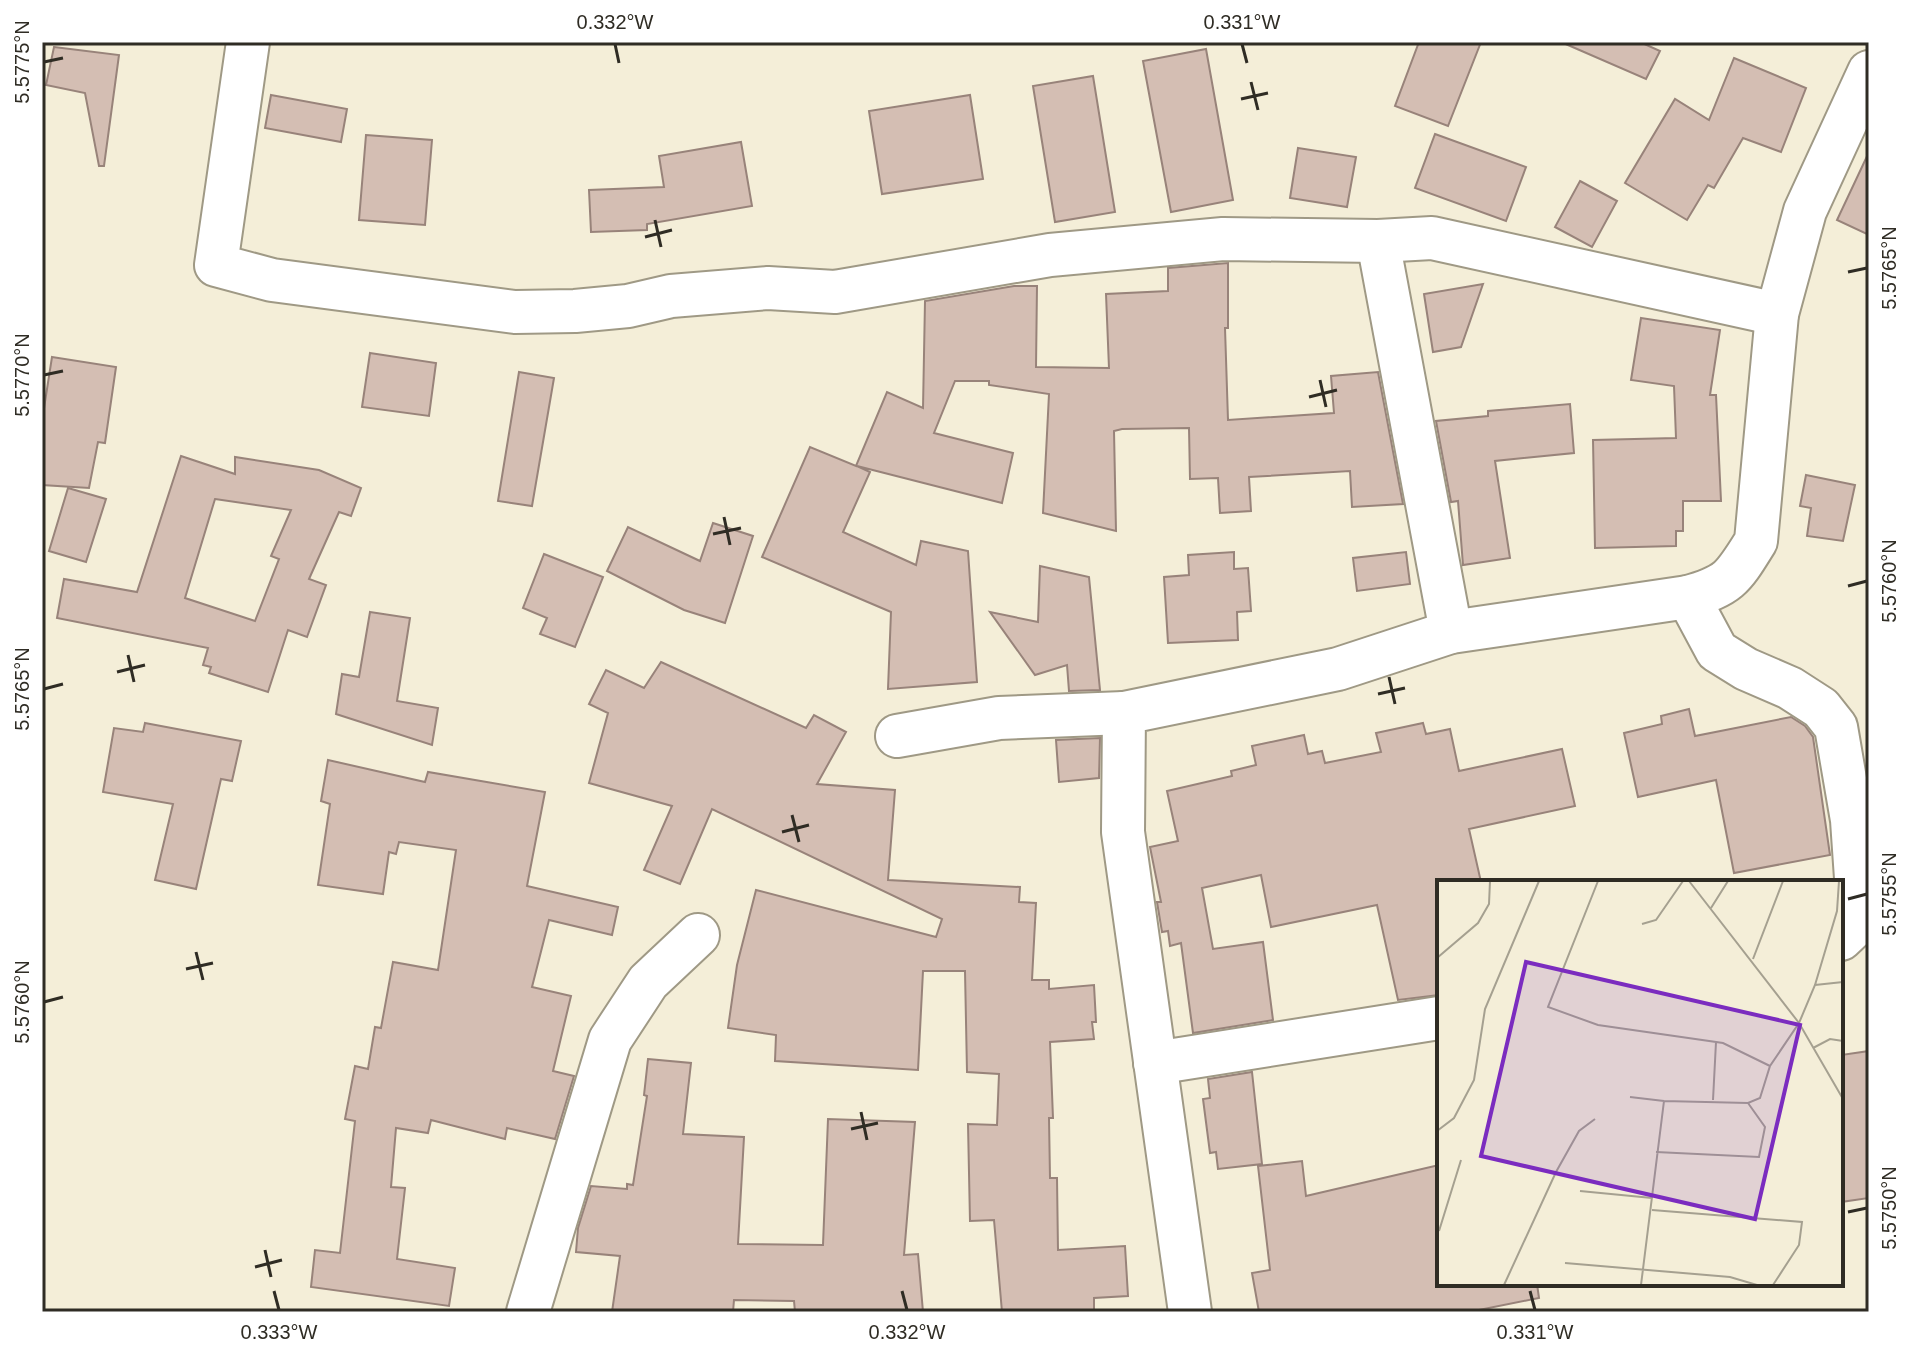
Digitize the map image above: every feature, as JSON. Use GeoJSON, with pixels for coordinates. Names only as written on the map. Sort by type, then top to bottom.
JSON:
{"type":"FeatureCollection","features":[{"type":"Feature","properties":{"kind":"street"},"geometry":{"type":"LineString","coordinates":[[248,42],[216,265],[272,280],[515,312],[575,311],[628,306],[671,296],[768,288],[835,292],[1050,255],[1223,239],[1378,241],[1432,238],[1777,314]]}},
{"type":"Feature","properties":{"kind":"street"},"geometry":{"type":"LineString","coordinates":[[897,736],[999,718],[1124,713],[1338,669],[1451,632],[1688,597],[1720,588],[1741,566],[1756,541],[1777,314],[1805,211],[1869,72]]}},
{"type":"Feature","properties":{"kind":"street"},"geometry":{"type":"LineString","coordinates":[[1378,241],[1451,632]]}},
{"type":"Feature","properties":{"kind":"street"},"geometry":{"type":"LineString","coordinates":[[1688,597],[1717,651],[1746,669],[1790,688],[1821,708],[1836,727],[1852,820],[1859,922],[1843,937]]}},
{"type":"Feature","properties":{"kind":"street"},"geometry":{"type":"LineString","coordinates":[[1124,713],[1123,832],[1190,1312]]}},
{"type":"Feature","properties":{"kind":"street"},"geometry":{"type":"LineString","coordinates":[[528,1312],[610,1040],[648,982],[698,935]]}},
{"type":"Feature","properties":{"kind":"street"},"geometry":{"type":"LineString","coordinates":[[1155,1063],[1437,1018]]}},
{"type":"Feature","properties":{"kind":"building"},"geometry":{"type":"Polygon","coordinates":[[[1419,42],[1481,42],[1448,126],[1395,106],[1419,42]]]}},
{"type":"Feature","properties":{"kind":"building"},"geometry":{"type":"Polygon","coordinates":[[[1561,42],[1640,42],[1660,51],[1646,79],[1561,42]]]}},
{"type":"Feature","properties":{"kind":"building"},"geometry":{"type":"Polygon","coordinates":[[[54,47],[119,55],[104,166],[99,166],[85,93],[46,85],[54,47]]]}},
{"type":"Feature","properties":{"kind":"building"},"geometry":{"type":"Polygon","coordinates":[[[1206,49],[1233,200],[1171,212],[1143,61],[1206,49]]]}},
{"type":"Feature","properties":{"kind":"building"},"geometry":{"type":"Polygon","coordinates":[[[1734,58],[1806,88],[1781,152],[1743,138],[1714,188],[1708,185],[1687,220],[1625,183],[1675,99],[1709,120],[1734,58]]]}},
{"type":"Feature","properties":{"kind":"building"},"geometry":{"type":"Polygon","coordinates":[[[1093,76],[1115,212],[1055,222],[1033,86],[1093,76]]]}},
{"type":"Feature","properties":{"kind":"building"},"geometry":{"type":"Polygon","coordinates":[[[271,95],[347,109],[341,142],[265,128],[271,95]]]}},
{"type":"Feature","properties":{"kind":"building"},"geometry":{"type":"Polygon","coordinates":[[[970,95],[983,179],[882,194],[869,111],[970,95]]]}},
{"type":"Feature","properties":{"kind":"building"},"geometry":{"type":"Polygon","coordinates":[[[1435,134],[1526,167],[1506,221],[1415,188],[1435,134]]]}},
{"type":"Feature","properties":{"kind":"building"},"geometry":{"type":"Polygon","coordinates":[[[366,135],[432,140],[425,225],[359,220],[366,135]]]}},
{"type":"Feature","properties":{"kind":"building"},"geometry":{"type":"Polygon","coordinates":[[[741,142],[752,206],[647,224],[647,230],[591,232],[589,190],[664,187],[659,156],[741,142]]]}},
{"type":"Feature","properties":{"kind":"building"},"geometry":{"type":"Polygon","coordinates":[[[1298,148],[1356,157],[1347,207],[1290,198],[1298,148]]]}},
{"type":"Feature","properties":{"kind":"building"},"geometry":{"type":"Polygon","coordinates":[[[1869,152],[1869,235],[1837,220],[1869,152]]]}},
{"type":"Feature","properties":{"kind":"building"},"geometry":{"type":"Polygon","coordinates":[[[1580,181],[1617,201],[1592,247],[1555,227],[1580,181]]]}},
{"type":"Feature","properties":{"kind":"building"},"geometry":{"type":"Polygon","coordinates":[[[1228,263],[1228,328],[1225,328],[1228,420],[1334,413],[1331,376],[1378,372],[1403,504],[1352,507],[1350,471],[1249,477],[1251,511],[1220,513],[1218,478],[1190,479],[1189,428],[1122,429],[1114,431],[1116,531],[1043,513],[1049,394],[989,385],[989,381],[955,381],[934,433],[1013,453],[1002,503],[857,466],[870,472],[843,532],[916,565],[921,541],[968,551],[977,682],[888,689],[891,612],[762,557],[810,447],[856,466],[887,392],[923,408],[925,301],[1014,286],[1037,286],[1036,367],[1109,368],[1106,294],[1168,291],[1168,268],[1228,263]]]}},
{"type":"Feature","properties":{"kind":"building"},"geometry":{"type":"Polygon","coordinates":[[[1483,284],[1461,347],[1433,352],[1424,294],[1483,284]]]}},
{"type":"Feature","properties":{"kind":"building"},"geometry":{"type":"Polygon","coordinates":[[[1641,318],[1720,330],[1710,395],[1716,395],[1721,501],[1683,501],[1683,531],[1676,531],[1676,546],[1595,548],[1593,440],[1676,438],[1674,386],[1631,380],[1641,318]]]}},
{"type":"Feature","properties":{"kind":"building"},"geometry":{"type":"Polygon","coordinates":[[[370,353],[436,363],[429,416],[362,407],[370,353]]]}},
{"type":"Feature","properties":{"kind":"building"},"geometry":{"type":"Polygon","coordinates":[[[52,357],[116,367],[105,443],[98,442],[89,488],[42,485],[42,421],[52,357]]]}},
{"type":"Feature","properties":{"kind":"building"},"geometry":{"type":"Polygon","coordinates":[[[519,372],[554,378],[532,506],[498,501],[519,372]]]}},
{"type":"Feature","properties":{"kind":"building"},"geometry":{"type":"Polygon","coordinates":[[[1570,404],[1574,453],[1495,461],[1510,558],[1463,565],[1458,501],[1451,502],[1436,421],[1488,416],[1488,411],[1570,404]]]}},
{"type":"Feature","properties":{"kind":"building"},"geometry":{"type":"Polygon","coordinates":[[[181,456],[235,474],[235,457],[319,470],[361,488],[351,516],[339,512],[309,579],[326,585],[307,637],[288,630],[268,692],[209,673],[211,667],[203,665],[208,648],[57,618],[64,579],[137,592],[181,456]],[[215,499],[185,598],[255,621],[279,559],[271,556],[291,510],[215,499]]]}},
{"type":"Feature","properties":{"kind":"building"},"geometry":{"type":"Polygon","coordinates":[[[1806,475],[1855,485],[1843,541],[1807,536],[1811,508],[1800,506],[1806,475]]]}},
{"type":"Feature","properties":{"kind":"building"},"geometry":{"type":"Polygon","coordinates":[[[68,488],[106,499],[86,562],[49,551],[68,488]]]}},
{"type":"Feature","properties":{"kind":"building"},"geometry":{"type":"Polygon","coordinates":[[[713,523],[753,536],[725,623],[684,610],[607,571],[628,527],[700,561],[713,523]]]}},
{"type":"Feature","properties":{"kind":"building"},"geometry":{"type":"Polygon","coordinates":[[[1234,552],[1234,569],[1248,568],[1251,611],[1237,612],[1238,640],[1168,643],[1164,577],[1189,575],[1188,555],[1234,552]]]}},
{"type":"Feature","properties":{"kind":"building"},"geometry":{"type":"Polygon","coordinates":[[[1406,552],[1410,584],[1357,591],[1353,558],[1406,552]]]}},
{"type":"Feature","properties":{"kind":"building"},"geometry":{"type":"Polygon","coordinates":[[[544,554],[603,577],[575,647],[540,634],[547,618],[523,608],[544,554]]]}},
{"type":"Feature","properties":{"kind":"building"},"geometry":{"type":"Polygon","coordinates":[[[1040,566],[1089,577],[1100,690],[1069,691],[1067,665],[1035,675],[990,612],[1038,622],[1040,566]]]}},
{"type":"Feature","properties":{"kind":"building"},"geometry":{"type":"Polygon","coordinates":[[[370,612],[410,618],[397,701],[438,708],[432,745],[336,714],[342,674],[359,677],[370,612]]]}},
{"type":"Feature","properties":{"kind":"building"},"geometry":{"type":"Polygon","coordinates":[[[661,662],[806,728],[814,715],[846,732],[817,784],[895,790],[888,880],[1020,887],[1019,902],[1036,903],[1032,980],[1049,980],[1049,989],[1094,985],[1094,1039],[1050,1042],[1053,1118],[1049,1118],[1050,1178],[1057,1178],[1058,1250],[1125,1246],[1128,1296],[1094,1298],[1094,1312],[1002,1312],[994,1220],[970,1221],[968,1124],[997,1125],[999,1074],[967,1072],[965,971],[923,971],[918,1070],[775,1061],[776,1035],[728,1028],[737,965],[756,890],[936,937],[942,919],[712,809],[680,884],[644,870],[672,806],[589,783],[608,713],[589,704],[606,670],[644,688],[661,662]]]}},
{"type":"Feature","properties":{"kind":"building"},"geometry":{"type":"Polygon","coordinates":[[[1689,709],[1695,736],[1791,717],[1805,726],[1813,737],[1830,855],[1734,873],[1716,780],[1638,797],[1624,733],[1662,724],[1661,716],[1689,709]]]}},
{"type":"Feature","properties":{"kind":"building"},"geometry":{"type":"Polygon","coordinates":[[[145,723],[241,741],[232,781],[221,779],[196,889],[155,880],[173,804],[103,792],[114,728],[143,732],[145,723]]]}},
{"type":"Feature","properties":{"kind":"building"},"geometry":{"type":"Polygon","coordinates":[[[1423,723],[1426,734],[1450,729],[1459,771],[1562,749],[1575,806],[1469,829],[1481,880],[1437,880],[1437,995],[1398,1000],[1377,905],[1271,927],[1261,875],[1202,888],[1213,949],[1263,942],[1273,1020],[1193,1033],[1181,943],[1170,946],[1168,931],[1162,932],[1157,902],[1161,902],[1150,847],[1178,841],[1167,791],[1232,776],[1231,771],[1256,765],[1252,746],[1304,735],[1308,754],[1322,751],[1325,763],[1381,752],[1376,733],[1423,723]]]}},
{"type":"Feature","properties":{"kind":"building"},"geometry":{"type":"Polygon","coordinates":[[[1100,738],[1099,778],[1059,782],[1056,740],[1100,738]]]}},
{"type":"Feature","properties":{"kind":"building"},"geometry":{"type":"Polygon","coordinates":[[[328,760],[425,782],[428,772],[545,792],[527,886],[618,907],[612,935],[549,920],[532,987],[571,996],[553,1071],[574,1076],[555,1139],[507,1128],[505,1139],[431,1120],[428,1133],[396,1128],[391,1187],[405,1188],[397,1259],[455,1268],[449,1306],[311,1287],[315,1250],[340,1253],[355,1121],[345,1119],[355,1066],[368,1069],[375,1027],[381,1028],[393,962],[438,970],[456,850],[399,842],[396,854],[389,852],[383,894],[318,885],[330,804],[321,801],[328,760]]]}},
{"type":"Feature","properties":{"kind":"building"},"geometry":{"type":"Polygon","coordinates":[[[1869,1051],[1869,1198],[1843,1202],[1843,1055],[1869,1051]]]}},
{"type":"Feature","properties":{"kind":"building"},"geometry":{"type":"Polygon","coordinates":[[[648,1059],[691,1063],[683,1134],[744,1137],[738,1244],[823,1245],[828,1119],[915,1122],[904,1255],[918,1254],[923,1312],[795,1312],[794,1301],[734,1300],[733,1312],[612,1312],[620,1256],[576,1252],[578,1228],[591,1186],[627,1189],[627,1184],[633,1185],[647,1096],[644,1095],[648,1059]]]}},
{"type":"Feature","properties":{"kind":"building"},"geometry":{"type":"Polygon","coordinates":[[[1252,1072],[1262,1164],[1218,1169],[1216,1152],[1210,1153],[1203,1099],[1210,1098],[1208,1079],[1252,1072]]]}},
{"type":"Feature","properties":{"kind":"building"},"geometry":{"type":"Polygon","coordinates":[[[1302,1161],[1306,1196],[1437,1165],[1437,1286],[1537,1286],[1539,1298],[1469,1312],[1259,1312],[1252,1273],[1270,1270],[1258,1166],[1302,1161]]]}}]}
